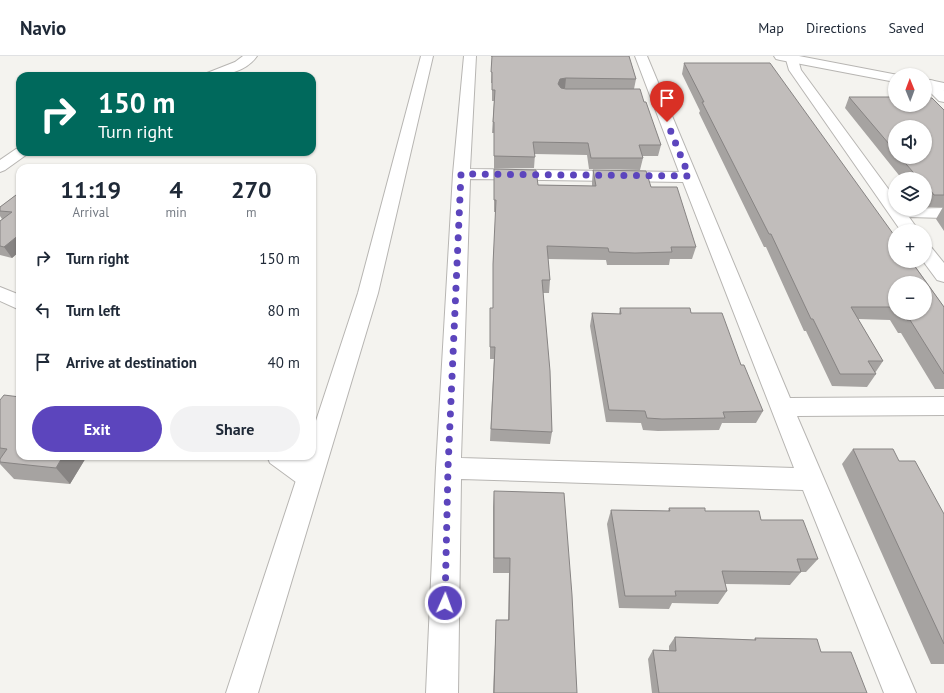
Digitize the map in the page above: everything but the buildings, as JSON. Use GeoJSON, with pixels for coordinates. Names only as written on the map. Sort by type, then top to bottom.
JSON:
{"type":"FeatureCollection","features":[{"type":"Feature","properties":{"kind":"street"},"geometry":{"type":"LineString","coordinates":[[221,72],[239,65],[252,56]]}},
{"type":"Feature","properties":{"kind":"street"},"geometry":{"type":"LineString","coordinates":[[316,455],[368,293],[427,56]]}},
{"type":"Feature","properties":{"kind":"street"},"geometry":{"type":"LineString","coordinates":[[442,693],[448,468],[461,174],[470,56]]}},
{"type":"Feature","properties":{"kind":"street"},"geometry":{"type":"LineString","coordinates":[[641,56],[648,95],[689,176],[811,479],[900,693]]}},
{"type":"Feature","properties":{"kind":"street"},"geometry":{"type":"LineString","coordinates":[[787,57],[888,77]]}},
{"type":"Feature","properties":{"kind":"street"},"geometry":{"type":"LineString","coordinates":[[787,57],[888,201]]}},
{"type":"Feature","properties":{"kind":"street"},"geometry":{"type":"LineString","coordinates":[[932,85],[944,87]]}},
{"type":"Feature","properties":{"kind":"street"},"geometry":{"type":"LineString","coordinates":[[932,88],[944,98]]}},
{"type":"Feature","properties":{"kind":"street"},"geometry":{"type":"LineString","coordinates":[[0,167],[16,156]]}},
{"type":"Feature","properties":{"kind":"street"},"geometry":{"type":"LineString","coordinates":[[461,174],[689,176]]}},
{"type":"Feature","properties":{"kind":"street"},"geometry":{"type":"LineString","coordinates":[[932,213],[944,213]]}},
{"type":"Feature","properties":{"kind":"street"},"geometry":{"type":"LineString","coordinates":[[932,260],[944,276]]}},
{"type":"Feature","properties":{"kind":"street"},"geometry":{"type":"LineString","coordinates":[[0,293],[16,301]]}},
{"type":"Feature","properties":{"kind":"street"},"geometry":{"type":"LineString","coordinates":[[782,407],[944,406]]}},
{"type":"Feature","properties":{"kind":"street"},"geometry":{"type":"LineString","coordinates":[[285,460],[309,477]]}},
{"type":"Feature","properties":{"kind":"street"},"geometry":{"type":"LineString","coordinates":[[242,693],[314,460]]}},
{"type":"Feature","properties":{"kind":"street"},"geometry":{"type":"LineString","coordinates":[[448,468],[811,479]]}},
{"type":"Feature","properties":{"kind":"route"},"geometry":{"type":"LineString","coordinates":[[445,603],[448,468],[461,174],[689,176],[667,122]]}}]}
